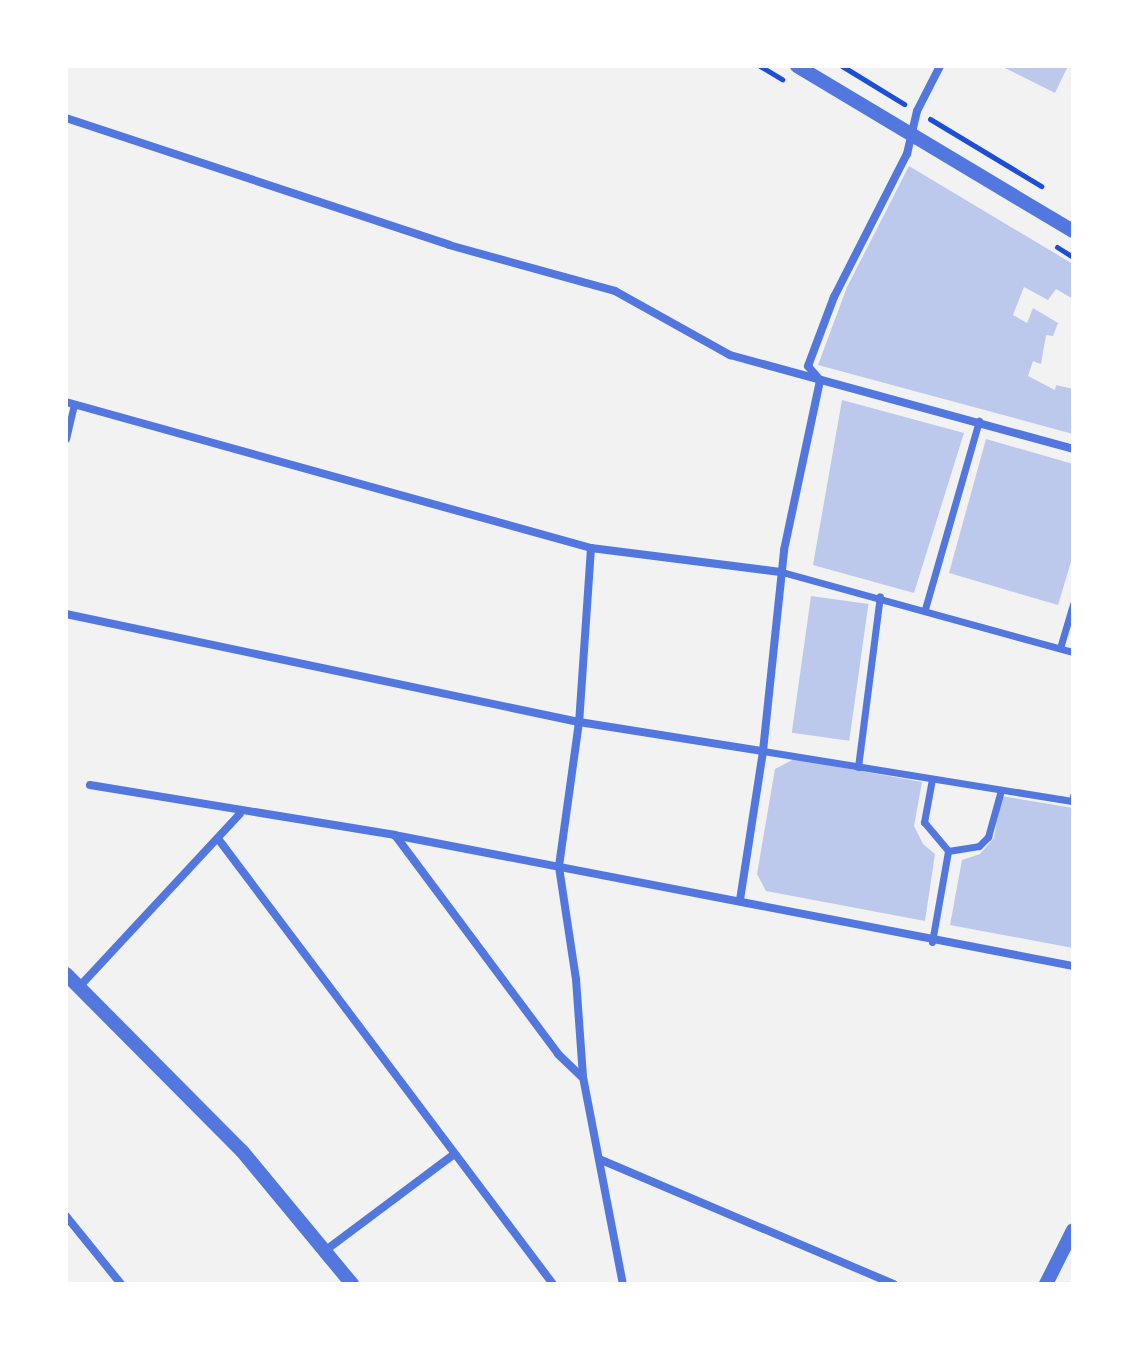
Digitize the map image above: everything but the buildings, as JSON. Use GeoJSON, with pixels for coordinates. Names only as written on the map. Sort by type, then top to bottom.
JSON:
{"type":"FeatureCollection","features":[{"type":"Feature","properties":{"kind":"street"},"geometry":{"type":"LineString","coordinates":[[797,66],[1073,231]]}},
{"type":"Feature","properties":{"kind":"street"},"geometry":{"type":"LineString","coordinates":[[820,380],[808,366],[834,297],[907,154],[917,111],[940,66]]}},
{"type":"Feature","properties":{"kind":"street"},"geometry":{"type":"LineString","coordinates":[[66,118],[449,245],[615,291],[730,355],[1073,449]]}},
{"type":"Feature","properties":{"kind":"street"},"geometry":{"type":"LineString","coordinates":[[740,900],[763,751],[782,572],[820,380]]}},
{"type":"Feature","properties":{"kind":"street"},"geometry":{"type":"LineString","coordinates":[[66,439],[70,404],[591,548],[782,572],[880,596],[1073,652]]}},
{"type":"Feature","properties":{"kind":"street"},"geometry":{"type":"LineString","coordinates":[[925,609],[979,421]]}},
{"type":"Feature","properties":{"kind":"street"},"geometry":{"type":"LineString","coordinates":[[591,548],[579,722],[559,867],[576,979],[583,1077],[623,1284]]}},
{"type":"Feature","properties":{"kind":"street"},"geometry":{"type":"LineString","coordinates":[[858,767],[880,596]]}},
{"type":"Feature","properties":{"kind":"street"},"geometry":{"type":"LineString","coordinates":[[1060,648],[1073,604]]}},
{"type":"Feature","properties":{"kind":"street"},"geometry":{"type":"LineString","coordinates":[[66,614],[579,722],[1072,801],[1073,796]]}},
{"type":"Feature","properties":{"kind":"street"},"geometry":{"type":"LineString","coordinates":[[932,779],[924,822],[948,851],[932,942]]}},
{"type":"Feature","properties":{"kind":"street"},"geometry":{"type":"LineString","coordinates":[[90,785],[240,814],[394,835],[740,900],[932,942],[1073,966]]}},
{"type":"Feature","properties":{"kind":"street"},"geometry":{"type":"LineString","coordinates":[[948,851],[979,846],[988,837],[1001,790]]}},
{"type":"Feature","properties":{"kind":"street"},"geometry":{"type":"LineString","coordinates":[[79,987],[240,814]]}},
{"type":"Feature","properties":{"kind":"street"},"geometry":{"type":"LineString","coordinates":[[394,835],[558,1054],[583,1077]]}},
{"type":"Feature","properties":{"kind":"street"},"geometry":{"type":"LineString","coordinates":[[219,840],[553,1284]]}},
{"type":"Feature","properties":{"kind":"street"},"geometry":{"type":"LineString","coordinates":[[66,974],[242,1151],[352,1284]]}},
{"type":"Feature","properties":{"kind":"street"},"geometry":{"type":"LineString","coordinates":[[326,1250],[453,1155]]}},
{"type":"Feature","properties":{"kind":"street"},"geometry":{"type":"LineString","coordinates":[[599,1159],[894,1284]]}},
{"type":"Feature","properties":{"kind":"street"},"geometry":{"type":"LineString","coordinates":[[66,1216],[121,1284]]}},
{"type":"Feature","properties":{"kind":"street"},"geometry":{"type":"LineString","coordinates":[[1046,1284],[1066,1260],[1073,1230]]}},
{"type":"Feature","properties":{"kind":"street"},"geometry":{"type":"LineString","coordinates":[[112,1284],[113,1273]]}},
{"type":"Feature","properties":{"kind":"path"},"geometry":{"type":"LineString","coordinates":[[842,66],[1047,189]]}}]}
